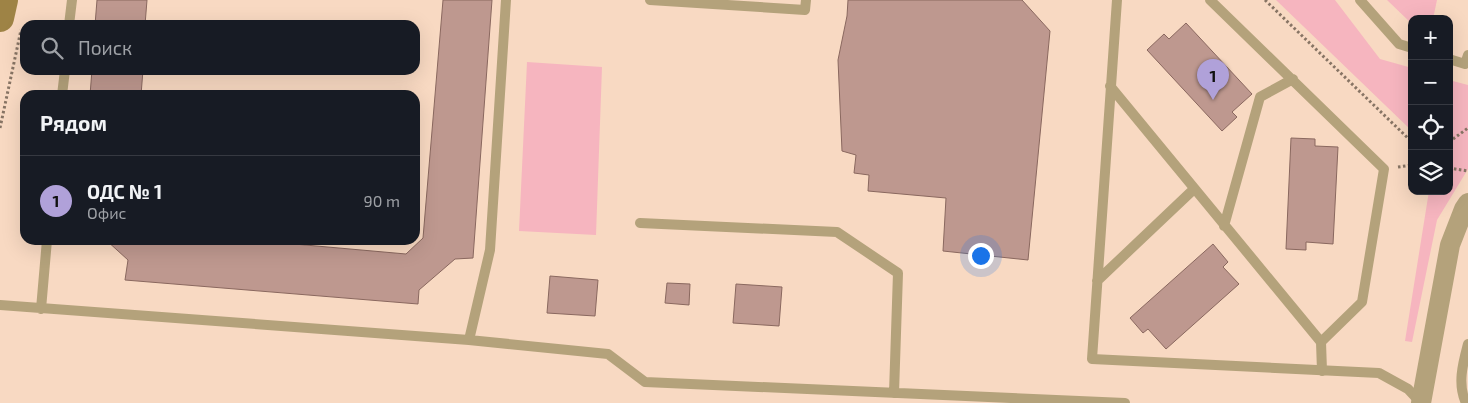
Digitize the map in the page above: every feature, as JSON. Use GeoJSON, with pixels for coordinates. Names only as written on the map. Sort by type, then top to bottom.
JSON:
{"type":"FeatureCollection","features":[{"type":"Feature","properties":{"kind":"street"},"geometry":{"type":"LineString","coordinates":[[4,0],[11,23]]}},
{"type":"Feature","properties":{"kind":"street"},"geometry":{"type":"LineString","coordinates":[[1421,403],[1450,245],[1468,203]]}},
{"type":"Feature","properties":{"kind":"lane"},"geometry":{"type":"LineString","coordinates":[[70,20],[72,0]]}},
{"type":"Feature","properties":{"kind":"lane"},"geometry":{"type":"LineString","coordinates":[[469,340],[490,250],[506,0]]}},
{"type":"Feature","properties":{"kind":"lane"},"geometry":{"type":"LineString","coordinates":[[650,0],[805,10],[806,0]]}},
{"type":"Feature","properties":{"kind":"lane"},"geometry":{"type":"LineString","coordinates":[[1117,0],[1092,359],[1379,373],[1408,389],[1421,403]]}},
{"type":"Feature","properties":{"kind":"lane"},"geometry":{"type":"LineString","coordinates":[[1210,0],[1384,169],[1362,302],[1320,342]]}},
{"type":"Feature","properties":{"kind":"lane"},"geometry":{"type":"LineString","coordinates":[[1360,0],[1399,44],[1408,47]]}},
{"type":"Feature","properties":{"kind":"lane"},"geometry":{"type":"LineString","coordinates":[[1452,60],[1465,64],[1468,55]]}},
{"type":"Feature","properties":{"kind":"lane"},"geometry":{"type":"LineString","coordinates":[[62,90],[64,75]]}},
{"type":"Feature","properties":{"kind":"lane"},"geometry":{"type":"LineString","coordinates":[[1224,226],[1260,97],[1293,79]]}},
{"type":"Feature","properties":{"kind":"lane"},"geometry":{"type":"LineString","coordinates":[[1110,86],[1320,342],[1322,371]]}},
{"type":"Feature","properties":{"kind":"lane"},"geometry":{"type":"LineString","coordinates":[[1097,281],[1194,189]]}},
{"type":"Feature","properties":{"kind":"lane"},"geometry":{"type":"LineString","coordinates":[[640,224],[837,232],[898,273],[894,393]]}},
{"type":"Feature","properties":{"kind":"lane"},"geometry":{"type":"LineString","coordinates":[[41,309],[47,245]]}},
{"type":"Feature","properties":{"kind":"lane"},"geometry":{"type":"LineString","coordinates":[[0,305],[469,340],[608,354],[645,382],[1125,403]]}},
{"type":"Feature","properties":{"kind":"lane"},"geometry":{"type":"LineString","coordinates":[[1466,403],[1461,392],[1463,364],[1468,344]]}},
{"type":"Feature","properties":{"kind":"path"},"geometry":{"type":"LineString","coordinates":[[1265,0],[1408,138]]}},
{"type":"Feature","properties":{"kind":"path"},"geometry":{"type":"LineString","coordinates":[[0,128],[11,23]]}},
{"type":"Feature","properties":{"kind":"path"},"geometry":{"type":"LineString","coordinates":[[1453,139],[1468,128]]}},
{"type":"Feature","properties":{"kind":"path"},"geometry":{"type":"LineString","coordinates":[[1453,169],[1468,171]]}},
{"type":"Feature","properties":{"kind":"shaded area"},"geometry":{"type":"Polygon","coordinates":[[[1276,0],[1335,0],[1380,59],[1408,67],[1408,127],[1276,0]]]}},
{"type":"Feature","properties":{"kind":"shaded area"},"geometry":{"type":"Polygon","coordinates":[[[1387,0],[1437,0],[1434,15],[1408,15],[1408,20],[1387,0]]]}},
{"type":"Feature","properties":{"kind":"shaded area"},"geometry":{"type":"Polygon","coordinates":[[[527,62],[602,67],[596,235],[519,231],[527,62]]]}},
{"type":"Feature","properties":{"kind":"shaded area"},"geometry":{"type":"Polygon","coordinates":[[[1453,81],[1468,85],[1468,169],[1453,194],[1453,81]]]}},
{"type":"Feature","properties":{"kind":"shaded area"},"geometry":{"type":"Polygon","coordinates":[[[1428,195],[1452,195],[1437,220],[1412,342],[1405,341],[1428,195]]]}},
{"type":"Feature","properties":{"kind":"building"},"geometry":{"type":"Polygon","coordinates":[[[97,0],[147,0],[145,20],[95,20],[97,0]]]}},
{"type":"Feature","properties":{"kind":"building"},"geometry":{"type":"Polygon","coordinates":[[[443,0],[492,0],[473,258],[455,259],[419,290],[418,304],[125,280],[128,260],[112,245],[305,245],[406,254],[416,245],[420,245],[420,241],[423,238],[443,0]]]}},
{"type":"Feature","properties":{"kind":"building"},"geometry":{"type":"Polygon","coordinates":[[[848,0],[1022,0],[1050,31],[1028,260],[943,251],[946,198],[868,191],[869,175],[854,173],[856,155],[842,151],[838,60],[847,16],[848,0]]]}},
{"type":"Feature","properties":{"kind":"building"},"geometry":{"type":"Polygon","coordinates":[[[1186,23],[1252,94],[1232,112],[1237,117],[1222,131],[1147,50],[1164,34],[1169,39],[1186,23]]]}},
{"type":"Feature","properties":{"kind":"building"},"geometry":{"type":"Polygon","coordinates":[[[92,75],[143,75],[141,90],[90,90],[92,75]]]}},
{"type":"Feature","properties":{"kind":"building"},"geometry":{"type":"Polygon","coordinates":[[[1291,138],[1315,139],[1315,146],[1338,147],[1333,244],[1306,242],[1306,250],[1286,249],[1291,138]]]}},
{"type":"Feature","properties":{"kind":"building"},"geometry":{"type":"Polygon","coordinates":[[[1213,244],[1228,262],[1223,267],[1239,284],[1166,349],[1148,329],[1143,333],[1130,318],[1213,244]]]}},
{"type":"Feature","properties":{"kind":"building"},"geometry":{"type":"Polygon","coordinates":[[[550,276],[598,280],[595,316],[547,313],[550,276]]]}},
{"type":"Feature","properties":{"kind":"building"},"geometry":{"type":"Polygon","coordinates":[[[667,283],[690,284],[689,305],[665,303],[667,283]]]}},
{"type":"Feature","properties":{"kind":"building"},"geometry":{"type":"Polygon","coordinates":[[[736,284],[782,287],[779,326],[733,323],[736,284]]]}},
{"type":"Feature","properties":{"kind":"place","name":"ОДС № 1"},"geometry":{"type":"Point","coordinates":[1213,100]}}]}
